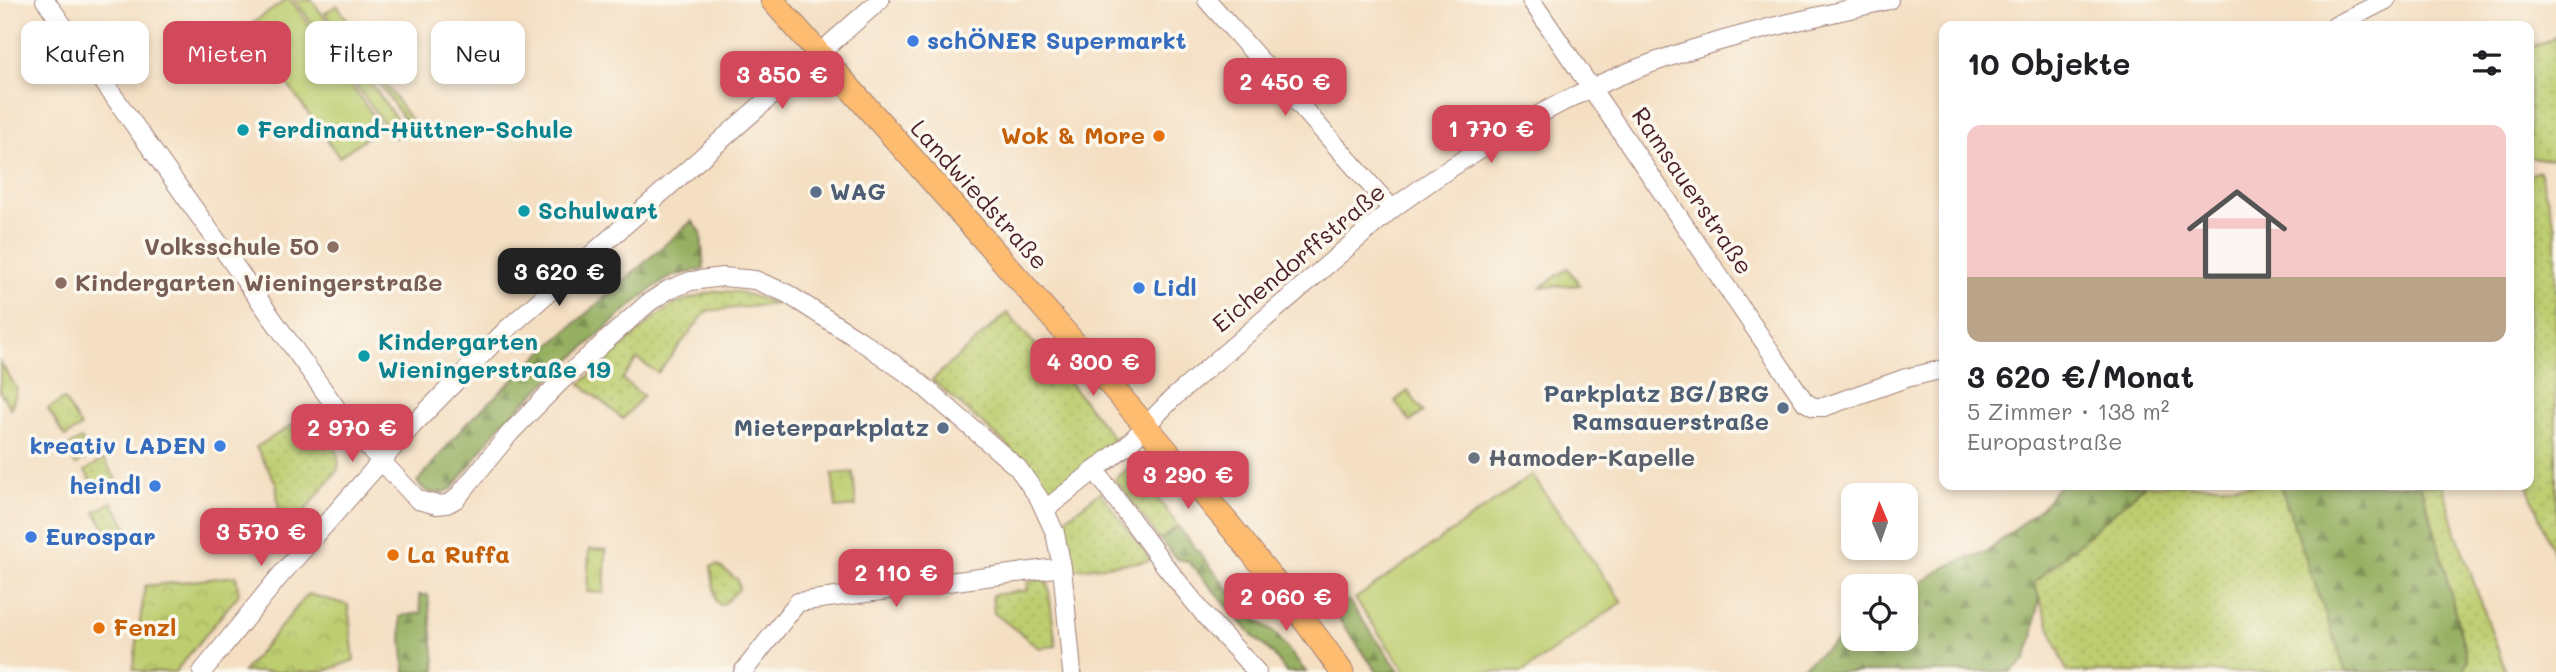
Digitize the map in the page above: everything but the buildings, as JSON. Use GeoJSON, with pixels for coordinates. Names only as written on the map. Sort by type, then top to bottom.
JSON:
{"type":"FeatureCollection","features":[{"type":"Feature","properties":{"kind":"main road","name":"Landwiedstraße"},"geometry":{"type":"LineString","coordinates":[[772,0],[1050,314],[1264,569],[1342,672]]}},
{"type":"Feature","properties":{"kind":"street"},"geometry":{"type":"LineString","coordinates":[[45,0],[352,430],[418,500],[425,504],[447,504],[456,499],[510,433],[544,398],[648,303],[668,290],[710,277],[738,277],[770,285],[858,339],[914,378],[1018,468],[1046,509],[1055,533],[1062,567],[1072,672]]}},
{"type":"Feature","properties":{"kind":"street"},"geometry":{"type":"LineString","coordinates":[[202,672],[279,577],[380,461],[506,330],[880,0]]}},
{"type":"Feature","properties":{"kind":"street"},"geometry":{"type":"LineString","coordinates":[[1207,0],[1392,209]]}},
{"type":"Feature","properties":{"kind":"street","name":"Ramsauerstraße"},"geometry":{"type":"LineString","coordinates":[[1531,0],[1805,402],[1814,407],[1837,404],[1906,378],[1939,370]]}},
{"type":"Feature","properties":{"kind":"street","name":"Eichendorffstraße"},"geometry":{"type":"LineString","coordinates":[[1145,426],[1173,398],[1392,209],[1490,142],[1593,88],[1671,56],[1728,39],[1889,0]]}},
{"type":"Feature","properties":{"kind":"street"},"geometry":{"type":"LineString","coordinates":[[2345,21],[2386,0]]}},
{"type":"Feature","properties":{"kind":"street"},"geometry":{"type":"LineString","coordinates":[[1046,509],[1127,444],[1145,426]]}},
{"type":"Feature","properties":{"kind":"street"},"geometry":{"type":"LineString","coordinates":[[1095,470],[1207,618],[1257,672]]}},
{"type":"Feature","properties":{"kind":"street"},"geometry":{"type":"LineString","coordinates":[[743,672],[798,602],[1062,567]]}},
{"type":"Feature","properties":{"kind":"green space"},"geometry":{"type":"Polygon","coordinates":[[[286,0],[291,0],[306,21],[305,84],[351,84],[381,127],[339,157],[287,84],[291,84],[291,21],[256,21],[286,0]]]}},
{"type":"Feature","properties":{"kind":"green space"},"geometry":{"type":"Polygon","coordinates":[[[295,0],[312,0],[327,21],[310,21],[295,0]]]}},
{"type":"Feature","properties":{"kind":"green space"},"geometry":{"type":"Polygon","coordinates":[[[337,5],[348,21],[331,21],[325,13],[337,5]]]}},
{"type":"Feature","properties":{"kind":"green space"},"geometry":{"type":"Polygon","coordinates":[[[2556,36],[2556,157],[2550,160],[2534,158],[2534,47],[2556,36]]]}},
{"type":"Feature","properties":{"kind":"green space"},"geometry":{"type":"Polygon","coordinates":[[[355,84],[371,84],[404,130],[394,138],[355,84]]]}},
{"type":"Feature","properties":{"kind":"green space"},"geometry":{"type":"Polygon","coordinates":[[[380,84],[385,84],[413,123],[409,126],[380,84]]]}},
{"type":"Feature","properties":{"kind":"green space"},"geometry":{"type":"Polygon","coordinates":[[[2539,171],[2556,227],[2556,561],[2529,490],[2534,490],[2534,173],[2539,171]]]}},
{"type":"Feature","properties":{"kind":"green space"},"geometry":{"type":"Polygon","coordinates":[[[692,221],[701,232],[704,269],[673,276],[653,288],[620,315],[501,424],[453,488],[434,493],[417,482],[466,424],[547,348],[692,221]]]}},
{"type":"Feature","properties":{"kind":"green space"},"geometry":{"type":"Polygon","coordinates":[[[1568,268],[1580,285],[1541,287],[1568,268]]]}},
{"type":"Feature","properties":{"kind":"green space"},"geometry":{"type":"Polygon","coordinates":[[[716,291],[739,292],[778,304],[707,311],[658,373],[637,359],[622,379],[643,396],[623,419],[580,384],[655,317],[679,302],[716,291]]]}},
{"type":"Feature","properties":{"kind":"green space"},"geometry":{"type":"Polygon","coordinates":[[[1007,313],[1117,442],[1055,492],[1044,489],[1007,445],[932,380],[1007,313]]]}},
{"type":"Feature","properties":{"kind":"green space"},"geometry":{"type":"Polygon","coordinates":[[[0,362],[17,389],[11,409],[0,392],[0,362]]]}},
{"type":"Feature","properties":{"kind":"green space"},"geometry":{"type":"Polygon","coordinates":[[[1408,391],[1423,412],[1410,422],[1395,401],[1408,391]]]}},
{"type":"Feature","properties":{"kind":"green space"},"geometry":{"type":"Polygon","coordinates":[[[64,399],[81,427],[65,437],[48,409],[64,399]]]}},
{"type":"Feature","properties":{"kind":"green space"},"geometry":{"type":"Polygon","coordinates":[[[312,413],[335,449],[339,464],[337,471],[282,539],[276,483],[256,447],[312,413]]]}},
{"type":"Feature","properties":{"kind":"green space"},"geometry":{"type":"Polygon","coordinates":[[[81,439],[91,455],[76,465],[65,448],[81,439]]]}},
{"type":"Feature","properties":{"kind":"green space"},"geometry":{"type":"Polygon","coordinates":[[[104,459],[117,481],[99,492],[85,471],[104,459]]]}},
{"type":"Feature","properties":{"kind":"green space"},"geometry":{"type":"Polygon","coordinates":[[[1133,465],[1178,526],[1160,540],[1115,479],[1133,465]]]}},
{"type":"Feature","properties":{"kind":"green space"},"geometry":{"type":"Polygon","coordinates":[[[853,472],[856,506],[836,508],[832,474],[853,472]]]}},
{"type":"Feature","properties":{"kind":"green space"},"geometry":{"type":"Polygon","coordinates":[[[1532,475],[1622,602],[1523,672],[1406,672],[1355,599],[1532,475]]]}},
{"type":"Feature","properties":{"kind":"green space"},"geometry":{"type":"Polygon","coordinates":[[[2055,490],[2139,490],[2034,583],[2039,597],[2033,638],[2025,661],[2010,672],[1795,672],[1841,638],[1841,651],[1918,651],[1918,585],[1947,566],[1988,551],[2042,507],[2055,490]]]}},
{"type":"Feature","properties":{"kind":"green space"},"geometry":{"type":"Polygon","coordinates":[[[2139,490],[2282,490],[2346,672],[2067,672],[2033,583],[2139,490]]]}},
{"type":"Feature","properties":{"kind":"green space"},"geometry":{"type":"Polygon","coordinates":[[[2282,490],[2422,490],[2467,659],[2464,672],[2346,672],[2282,490]]]}},
{"type":"Feature","properties":{"kind":"green space"},"geometry":{"type":"Polygon","coordinates":[[[2422,490],[2444,490],[2456,532],[2506,672],[2464,672],[2467,659],[2422,490]]]}},
{"type":"Feature","properties":{"kind":"green space"},"geometry":{"type":"Polygon","coordinates":[[[1100,492],[1150,559],[1068,570],[1060,523],[1100,492]]]}},
{"type":"Feature","properties":{"kind":"green space"},"geometry":{"type":"Polygon","coordinates":[[[112,502],[128,528],[111,537],[95,512],[112,502]]]}},
{"type":"Feature","properties":{"kind":"green space"},"geometry":{"type":"Polygon","coordinates":[[[1178,526],[1233,595],[1256,619],[1275,633],[1306,672],[1286,672],[1188,561],[1177,559],[1160,540],[1178,526]]]}},
{"type":"Feature","properties":{"kind":"green space"},"geometry":{"type":"Polygon","coordinates":[[[589,549],[606,550],[604,593],[587,592],[589,549]]]}},
{"type":"Feature","properties":{"kind":"green space"},"geometry":{"type":"Polygon","coordinates":[[[718,565],[738,580],[739,589],[720,605],[716,601],[711,566],[718,565]]]}},
{"type":"Feature","properties":{"kind":"green space"},"geometry":{"type":"Polygon","coordinates":[[[236,576],[239,594],[175,672],[144,672],[133,669],[145,586],[236,576]]]}},
{"type":"Feature","properties":{"kind":"green space"},"geometry":{"type":"Polygon","coordinates":[[[1043,579],[1048,584],[1056,646],[1039,648],[994,613],[992,595],[1028,590],[1027,582],[1043,579]]]}},
{"type":"Feature","properties":{"kind":"green space"},"geometry":{"type":"Polygon","coordinates":[[[308,594],[348,605],[354,660],[323,672],[243,672],[308,594]]]}},
{"type":"Feature","properties":{"kind":"green space"},"geometry":{"type":"Polygon","coordinates":[[[419,595],[428,595],[436,672],[405,672],[400,616],[421,613],[419,595]]]}},
{"type":"Feature","properties":{"kind":"green space"},"geometry":{"type":"Polygon","coordinates":[[[1348,600],[1400,672],[1377,672],[1336,615],[1348,600]]]}},
{"type":"Feature","properties":{"kind":"place","name":"schÖNER Supermarkt"},"geometry":{"type":"Point","coordinates":[913,41]}},
{"type":"Feature","properties":{"kind":"place","name":"Ferdinand-Hüttner-Schule"},"geometry":{"type":"Point","coordinates":[243,130]}},
{"type":"Feature","properties":{"kind":"place","name":"Wok & More"},"geometry":{"type":"Point","coordinates":[1159,136]}},
{"type":"Feature","properties":{"kind":"place","name":"WAG"},"geometry":{"type":"Point","coordinates":[816,192]}},
{"type":"Feature","properties":{"kind":"place","name":"Schulwart"},"geometry":{"type":"Point","coordinates":[524,211]}},
{"type":"Feature","properties":{"kind":"place","name":"Volksschule 50"},"geometry":{"type":"Point","coordinates":[333,247]}},
{"type":"Feature","properties":{"kind":"place","name":"Kindergarten Wieningerstraße"},"geometry":{"type":"Point","coordinates":[61,283]}},
{"type":"Feature","properties":{"kind":"place","name":"Lidl"},"geometry":{"type":"Point","coordinates":[1139,288]}},
{"type":"Feature","properties":{"kind":"place","name":"Kindergarten Wieningerstraße 19"},"geometry":{"type":"Point","coordinates":[364,356]}},
{"type":"Feature","properties":{"kind":"place","name":"Parkplatz BG/BRG Ramsauerstraße"},"geometry":{"type":"Point","coordinates":[1783,408]}},
{"type":"Feature","properties":{"kind":"place","name":"Mieterparkplatz"},"geometry":{"type":"Point","coordinates":[943,428]}},
{"type":"Feature","properties":{"kind":"place","name":"kreativ LADEN"},"geometry":{"type":"Point","coordinates":[220,446]}},
{"type":"Feature","properties":{"kind":"place","name":"Hamoder-Kapelle"},"geometry":{"type":"Point","coordinates":[1474,458]}},
{"type":"Feature","properties":{"kind":"place","name":"heindl"},"geometry":{"type":"Point","coordinates":[155,486]}},
{"type":"Feature","properties":{"kind":"place","name":"Eurospar"},"geometry":{"type":"Point","coordinates":[31,537]}},
{"type":"Feature","properties":{"kind":"place","name":"La Ruffa"},"geometry":{"type":"Point","coordinates":[393,555]}},
{"type":"Feature","properties":{"kind":"place","name":"Fenzl"},"geometry":{"type":"Point","coordinates":[99,628]}}]}
